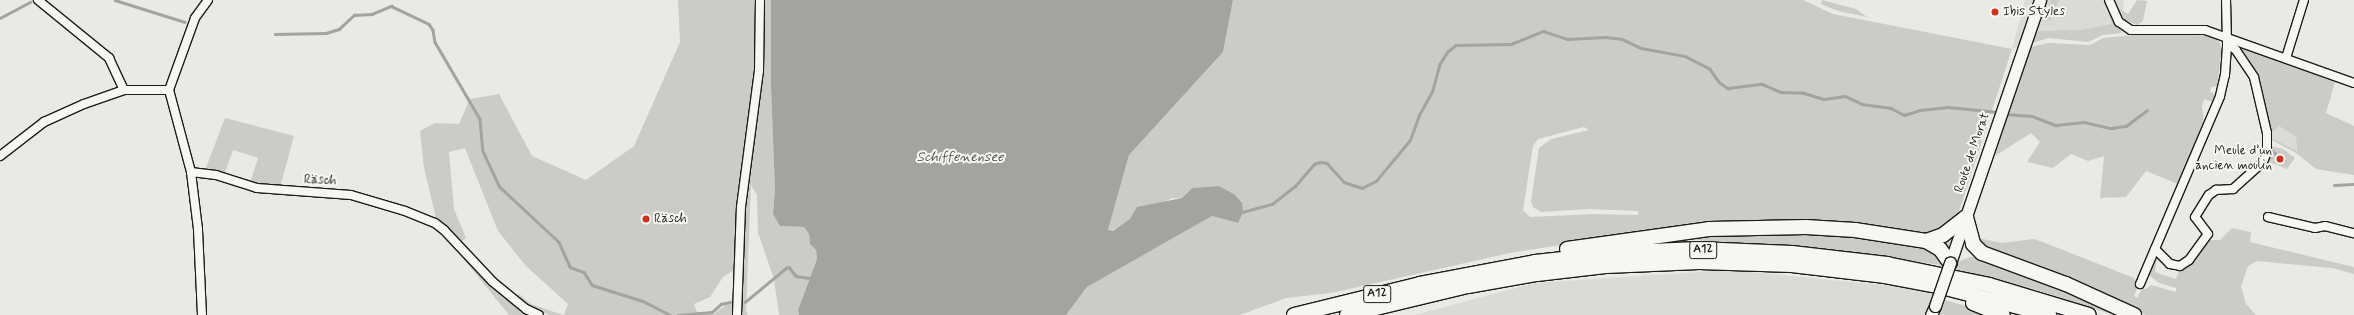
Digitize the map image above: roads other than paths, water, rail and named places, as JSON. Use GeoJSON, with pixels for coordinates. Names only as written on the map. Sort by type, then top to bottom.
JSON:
{"type":"FeatureCollection","features":[{"type":"Feature","properties":{"kind":"highway"},"geometry":{"type":"LineString","coordinates":[[1926,241],[1943,235],[1966,217],[1976,249],[1989,257],[2076,288],[2134,315]]}},
{"type":"Feature","properties":{"kind":"highway"},"geometry":{"type":"LineString","coordinates":[[1460,275],[1561,250],[1690,231],[1769,226],[1855,230],[1926,241],[1940,249],[1950,263]]}},
{"type":"Feature","properties":{"kind":"highway","name":"A12"},"geometry":{"type":"LineString","coordinates":[[1294,315],[1460,275],[1535,262],[1628,252],[1698,250],[1769,251],[1864,260],[1945,275],[2012,291],[2089,315]]}},
{"type":"Feature","properties":{"kind":"highway","name":"A12"},"geometry":{"type":"LineString","coordinates":[[1347,315],[1507,279],[1614,266],[1746,263],[1815,267],[1885,276],[1952,289],[2049,315]]}},
{"type":"Feature","properties":{"kind":"highway"},"geometry":{"type":"LineString","coordinates":[[1885,276],[1913,288],[1987,307],[2003,315]]}},
{"type":"Feature","properties":{"kind":"main road","name":"Route de Morat"},"geometry":{"type":"LineString","coordinates":[[1933,311],[2040,0]]}},
{"type":"Feature","properties":{"kind":"street"},"geometry":{"type":"LineString","coordinates":[[38,0],[109,58],[124,90]]}},
{"type":"Feature","properties":{"kind":"street"},"geometry":{"type":"LineString","coordinates":[[202,315],[198,229],[191,172],[169,90],[194,18],[208,0]]}},
{"type":"Feature","properties":{"kind":"street"},"geometry":{"type":"LineString","coordinates":[[737,315],[741,207],[759,71],[760,0]]}},
{"type":"Feature","properties":{"kind":"street"},"geometry":{"type":"LineString","coordinates":[[2110,0],[2119,22],[2131,30],[2205,30],[2227,40],[2286,58],[2354,83]]}},
{"type":"Feature","properties":{"kind":"street"},"geometry":{"type":"LineString","coordinates":[[2140,284],[2220,96],[2225,76],[2227,40],[2226,0]]}},
{"type":"Feature","properties":{"kind":"street"},"geometry":{"type":"LineString","coordinates":[[2286,58],[2304,0]]}},
{"type":"Feature","properties":{"kind":"street"},"geometry":{"type":"LineString","coordinates":[[2155,249],[2170,264],[2180,266],[2189,260],[2208,234],[2195,217],[2209,195],[2216,190],[2233,189],[2262,162],[2266,152],[2267,134],[2254,77],[2236,50],[2227,40]]}},
{"type":"Feature","properties":{"kind":"street"},"geometry":{"type":"LineString","coordinates":[[0,156],[44,122],[84,104],[124,90],[169,90]]}},
{"type":"Feature","properties":{"kind":"street","name":"Räsch"},"geometry":{"type":"LineString","coordinates":[[191,172],[216,175],[257,188],[351,196],[405,211],[435,223],[444,230],[493,282],[526,309],[539,315]]}},
{"type":"Feature","properties":{"kind":"street"},"geometry":{"type":"LineString","coordinates":[[2268,217],[2315,228],[2325,226],[2354,233]]}},
{"type":"Feature","properties":{"kind":"water","name":"Schiffenensee"},"geometry":{"type":"Polygon","coordinates":[[[771,0],[1233,0],[1223,52],[1129,155],[1108,230],[1113,231],[1130,219],[1137,207],[1182,198],[1192,188],[1219,186],[1234,194],[1242,203],[1243,212],[1238,223],[1212,216],[1087,287],[1066,315],[799,315],[798,310],[817,259],[816,250],[810,244],[809,234],[804,227],[780,226],[773,214],[775,190],[771,87],[771,0]]]}},
{"type":"Feature","properties":{"kind":"waterway"},"geometry":{"type":"LineString","coordinates":[[115,0],[185,22]]}},
{"type":"Feature","properties":{"kind":"waterway"},"geometry":{"type":"LineString","coordinates":[[0,18],[30,2]]}},
{"type":"Feature","properties":{"kind":"waterway"},"geometry":{"type":"LineString","coordinates":[[275,34],[326,33],[339,29],[354,15],[372,14],[391,6],[429,24],[433,30],[435,42],[480,119],[483,151],[500,187],[559,242],[570,267],[584,272],[592,285],[643,301],[670,315]]}},
{"type":"Feature","properties":{"kind":"waterway"},"geometry":{"type":"LineString","coordinates":[[1242,212],[1272,204],[1295,186],[1314,164],[1320,162],[1327,163],[1344,182],[1362,188],[1376,181],[1410,140],[1419,115],[1432,92],[1439,65],[1447,52],[1456,45],[1511,44],[1543,31],[1567,39],[1606,37],[1622,39],[1641,48],[1685,56],[1710,69],[1719,82],[1728,88],[1762,84],[1781,92],[1804,93],[1824,99],[1845,96],[1862,104],[1891,108],[1904,115],[1920,110],[1948,107],[1998,112]]}},
{"type":"Feature","properties":{"kind":"waterway"},"geometry":{"type":"LineString","coordinates":[[2005,114],[2032,116],[2056,125],[2084,122],[2111,128],[2126,126],[2147,110]]}},
{"type":"Feature","properties":{"kind":"waterway"},"geometry":{"type":"LineString","coordinates":[[2272,151],[2284,160]]}},
{"type":"Feature","properties":{"kind":"waterway"},"geometry":{"type":"LineString","coordinates":[[2334,185],[2354,184]]}},
{"type":"Feature","properties":{"kind":"waterway"},"geometry":{"type":"LineString","coordinates":[[745,302],[786,268],[789,267],[796,276],[811,278]]}},
{"type":"Feature","properties":{"kind":"waterway"},"geometry":{"type":"LineString","coordinates":[[678,315],[712,312],[721,304],[730,302]]}},
{"type":"Feature","properties":{"kind":"place","name":"Ibis Styles"},"geometry":{"type":"Point","coordinates":[1995,12]}},
{"type":"Feature","properties":{"kind":"place","name":"Meule d’un ancien moulin"},"geometry":{"type":"Point","coordinates":[2280,159]}},
{"type":"Feature","properties":{"kind":"place","name":"Räsch"},"geometry":{"type":"Point","coordinates":[646,219]}}]}
